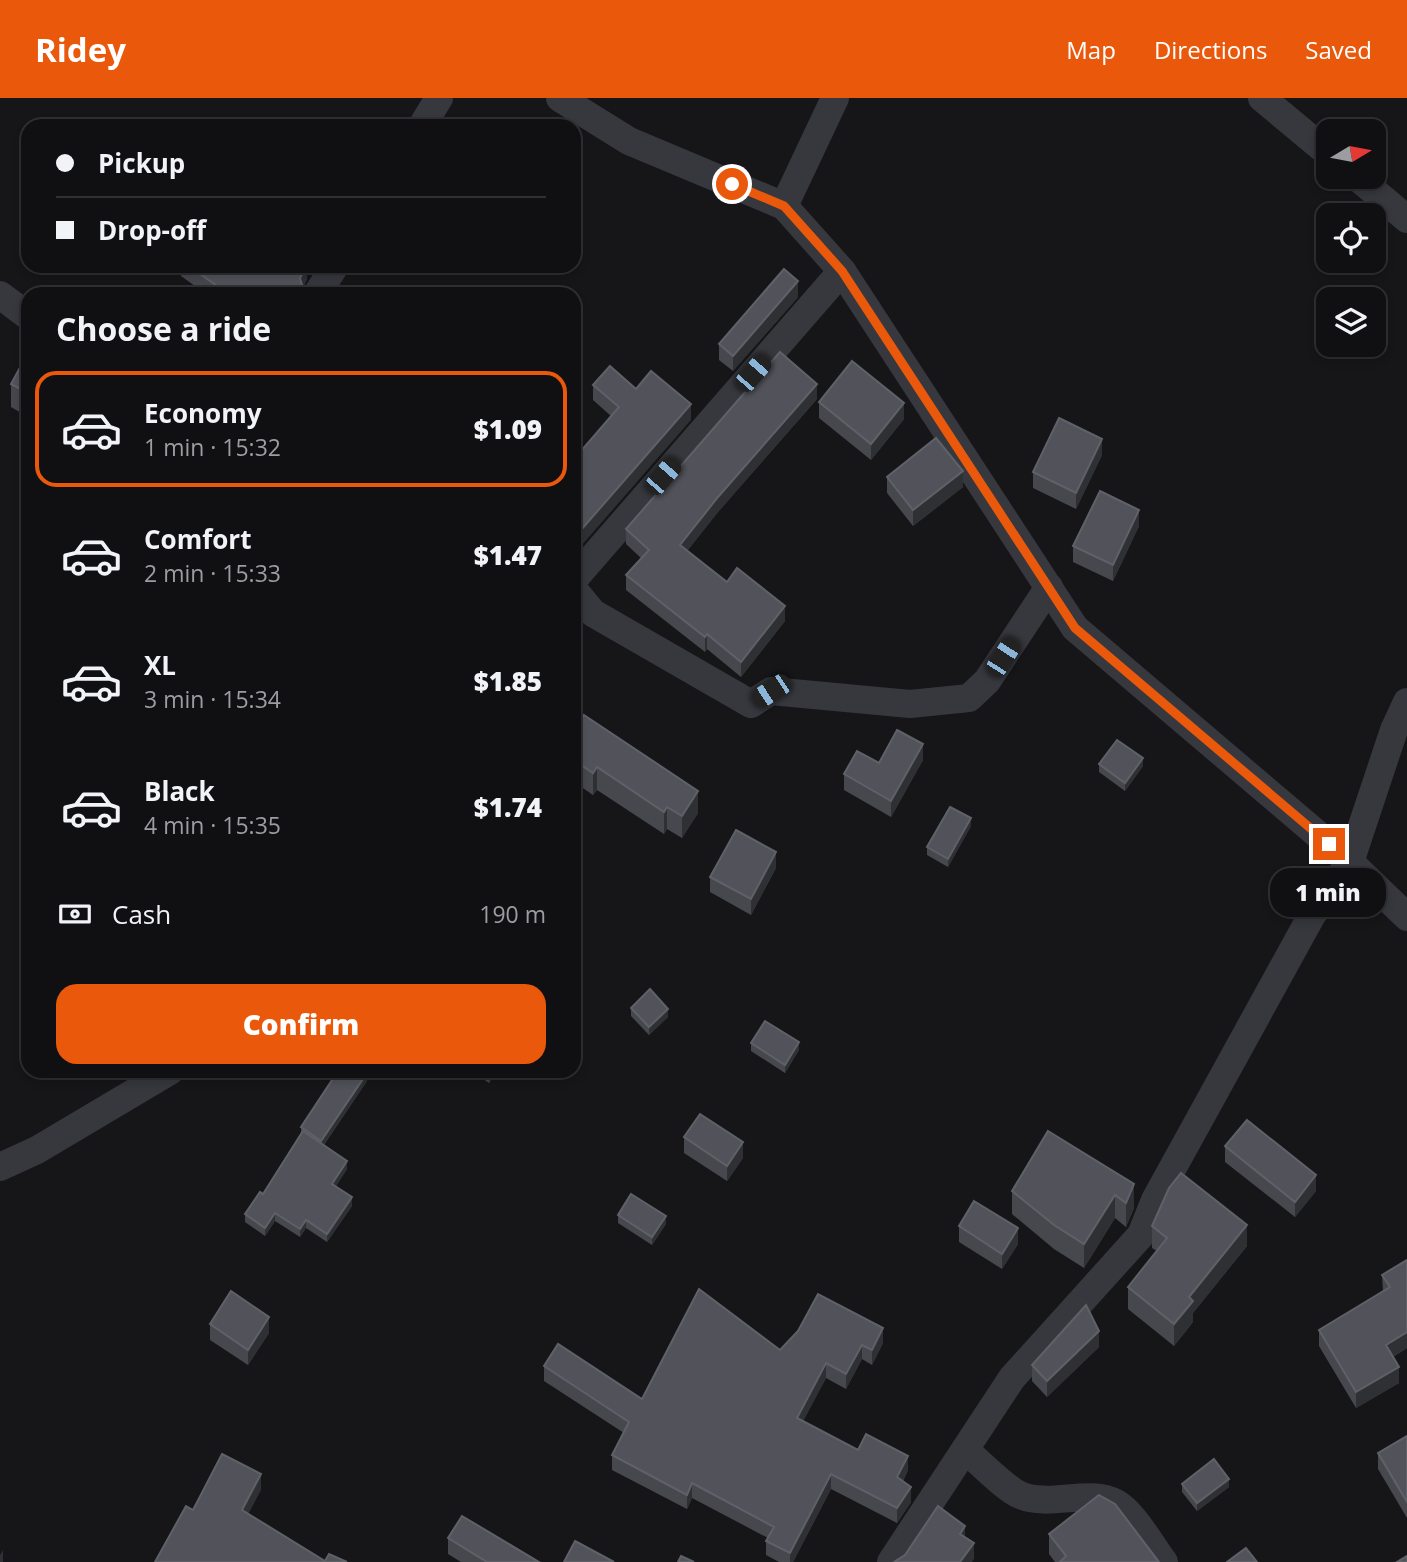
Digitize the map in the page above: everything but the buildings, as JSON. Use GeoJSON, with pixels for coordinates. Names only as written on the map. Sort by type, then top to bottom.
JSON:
{"type":"FeatureCollection","features":[{"type":"Feature","properties":{"kind":"street"},"geometry":{"type":"LineString","coordinates":[[426,119],[439,98]]}},
{"type":"Feature","properties":{"kind":"street"},"geometry":{"type":"LineString","coordinates":[[560,98],[629,141],[784,206],[842,271],[1075,628],[1350,862],[1406,915]]}},
{"type":"Feature","properties":{"kind":"street"},"geometry":{"type":"LineString","coordinates":[[784,206],[835,98]]}},
{"type":"Feature","properties":{"kind":"street"},"geometry":{"type":"LineString","coordinates":[[1262,98],[1316,143]]}},
{"type":"Feature","properties":{"kind":"street"},"geometry":{"type":"LineString","coordinates":[[1371,189],[1407,219]]}},
{"type":"Feature","properties":{"kind":"street"},"geometry":{"type":"LineString","coordinates":[[581,571],[842,271]]}},
{"type":"Feature","properties":{"kind":"street"},"geometry":{"type":"LineString","coordinates":[[0,295],[21,311]]}},
{"type":"Feature","properties":{"kind":"street"},"geometry":{"type":"LineString","coordinates":[[581,598],[593,613],[751,704],[771,691],[909,704],[969,698],[988,681],[1049,587]]}},
{"type":"Feature","properties":{"kind":"street"},"geometry":{"type":"LineString","coordinates":[[891,1562],[1012,1378],[1141,1235],[1155,1200],[1312,915],[1350,862],[1394,730],[1407,702]]}},
{"type":"Feature","properties":{"kind":"street"},"geometry":{"type":"LineString","coordinates":[[0,1167],[37,1150],[158,1078]]}},
{"type":"Feature","properties":{"kind":"street"},"geometry":{"type":"LineString","coordinates":[[965,1450],[1017,1494],[1036,1499],[1095,1498],[1118,1503],[1164,1562]]}},
{"type":"Feature","properties":{"kind":"route"},"geometry":{"type":"LineString","coordinates":[[732,184],[784,206],[842,271],[1075,628],[1329,844]]}}]}
